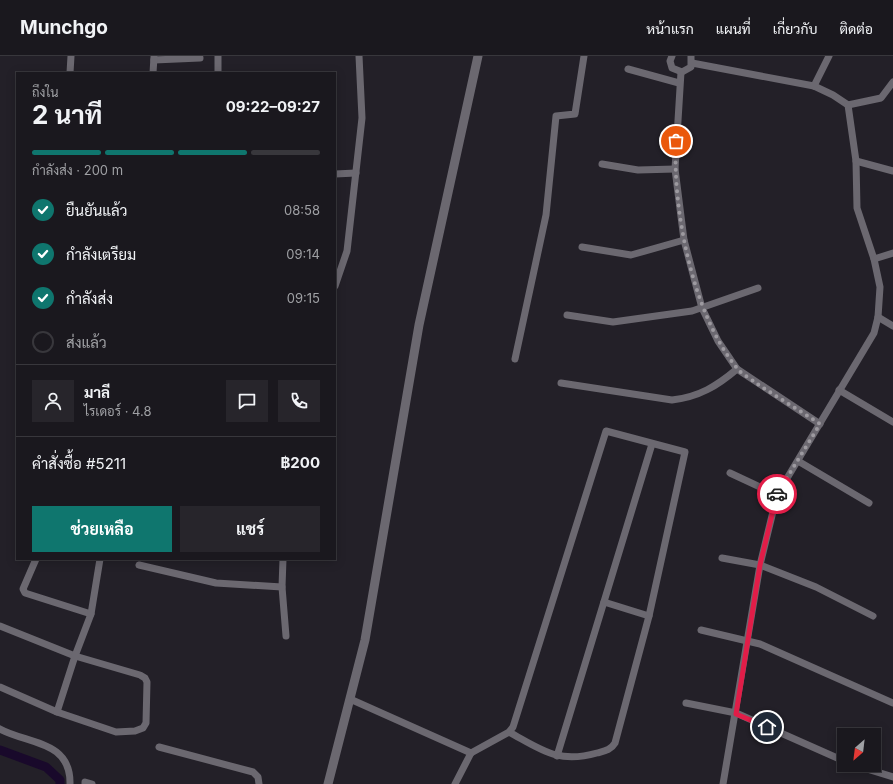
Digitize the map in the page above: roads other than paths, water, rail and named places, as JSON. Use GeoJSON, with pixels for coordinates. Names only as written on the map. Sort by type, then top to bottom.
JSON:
{"type":"FeatureCollection","features":[{"type":"Feature","properties":{"kind":"street"},"geometry":{"type":"LineString","coordinates":[[70,72],[71,56]]}},
{"type":"Feature","properties":{"kind":"street"},"geometry":{"type":"LineString","coordinates":[[218,56],[218,72]]}},
{"type":"Feature","properties":{"kind":"street"},"geometry":{"type":"LineString","coordinates":[[336,283],[347,251],[362,118],[359,56]]}},
{"type":"Feature","properties":{"kind":"street"},"geometry":{"type":"LineString","coordinates":[[328,784],[366,640],[419,325],[478,56]]}},
{"type":"Feature","properties":{"kind":"street"},"geometry":{"type":"LineString","coordinates":[[515,359],[546,215],[556,116],[575,114],[584,56]]}},
{"type":"Feature","properties":{"kind":"street"},"geometry":{"type":"LineString","coordinates":[[672,56],[670,61],[672,68],[681,72],[688,69],[691,60],[814,86],[833,95],[848,105],[881,98],[893,82]]}},
{"type":"Feature","properties":{"kind":"street"},"geometry":{"type":"LineString","coordinates":[[814,86],[829,56]]}},
{"type":"Feature","properties":{"kind":"street"},"geometry":{"type":"LineString","coordinates":[[153,72],[154,58],[200,58]]}},
{"type":"Feature","properties":{"kind":"street"},"geometry":{"type":"LineString","coordinates":[[628,69],[679,83]]}},
{"type":"Feature","properties":{"kind":"street"},"geometry":{"type":"LineString","coordinates":[[681,72],[679,83],[675,170],[684,240],[702,308],[718,341],[737,370],[820,424]]}},
{"type":"Feature","properties":{"kind":"street"},"geometry":{"type":"LineString","coordinates":[[723,784],[760,565],[777,495],[874,333],[878,317],[880,287],[874,259],[856,208],[856,161],[848,105]]}},
{"type":"Feature","properties":{"kind":"street"},"geometry":{"type":"LineString","coordinates":[[856,161],[893,171]]}},
{"type":"Feature","properties":{"kind":"street"},"geometry":{"type":"LineString","coordinates":[[602,164],[638,170],[675,170]]}},
{"type":"Feature","properties":{"kind":"street"},"geometry":{"type":"LineString","coordinates":[[336,174],[356,173]]}},
{"type":"Feature","properties":{"kind":"street"},"geometry":{"type":"LineString","coordinates":[[582,247],[631,255],[684,240]]}},
{"type":"Feature","properties":{"kind":"street"},"geometry":{"type":"LineString","coordinates":[[874,259],[893,253]]}},
{"type":"Feature","properties":{"kind":"street"},"geometry":{"type":"LineString","coordinates":[[567,315],[613,322],[692,311],[758,288]]}},
{"type":"Feature","properties":{"kind":"street"},"geometry":{"type":"LineString","coordinates":[[878,317],[893,326]]}},
{"type":"Feature","properties":{"kind":"street"},"geometry":{"type":"LineString","coordinates":[[561,383],[672,400],[688,398],[705,392],[719,385],[737,370]]}},
{"type":"Feature","properties":{"kind":"street"},"geometry":{"type":"LineString","coordinates":[[839,390],[893,422]]}},
{"type":"Feature","properties":{"kind":"street"},"geometry":{"type":"LineString","coordinates":[[455,784],[470,753],[509,732],[513,727],[606,431],[684,452],[649,616],[615,743],[608,750],[592,754],[576,757],[557,756],[509,732]]}},
{"type":"Feature","properties":{"kind":"street"},"geometry":{"type":"LineString","coordinates":[[557,756],[652,444]]}},
{"type":"Feature","properties":{"kind":"street"},"geometry":{"type":"LineString","coordinates":[[798,461],[869,503]]}},
{"type":"Feature","properties":{"kind":"street"},"geometry":{"type":"LineString","coordinates":[[730,473],[777,495]]}},
{"type":"Feature","properties":{"kind":"street"},"geometry":{"type":"LineString","coordinates":[[722,558],[760,565],[816,587],[873,616]]}},
{"type":"Feature","properties":{"kind":"street"},"geometry":{"type":"LineString","coordinates":[[36,560],[23,589],[25,593],[91,614]]}},
{"type":"Feature","properties":{"kind":"street"},"geometry":{"type":"LineString","coordinates":[[57,712],[75,656],[91,614],[100,560]]}},
{"type":"Feature","properties":{"kind":"street"},"geometry":{"type":"LineString","coordinates":[[283,560],[282,587],[286,636]]}},
{"type":"Feature","properties":{"kind":"street"},"geometry":{"type":"LineString","coordinates":[[139,565],[216,583],[282,587]]}},
{"type":"Feature","properties":{"kind":"street"},"geometry":{"type":"LineString","coordinates":[[604,602],[649,616]]}},
{"type":"Feature","properties":{"kind":"street"},"geometry":{"type":"LineString","coordinates":[[0,626],[75,656],[140,675],[145,678],[147,682],[146,723],[143,728],[136,731],[116,732],[57,712],[0,687]]}},
{"type":"Feature","properties":{"kind":"street"},"geometry":{"type":"LineString","coordinates":[[701,630],[760,644],[893,703]]}},
{"type":"Feature","properties":{"kind":"street"},"geometry":{"type":"LineString","coordinates":[[350,699],[470,753]]}},
{"type":"Feature","properties":{"kind":"street"},"geometry":{"type":"LineString","coordinates":[[686,703],[736,714],[837,758]]}},
{"type":"Feature","properties":{"kind":"street"},"geometry":{"type":"LineString","coordinates":[[0,729],[51,748],[59,754],[70,774],[70,784]]}},
{"type":"Feature","properties":{"kind":"street"},"geometry":{"type":"LineString","coordinates":[[159,747],[253,772],[258,777],[258,784]]}},
{"type":"Feature","properties":{"kind":"street"},"geometry":{"type":"LineString","coordinates":[[877,772],[893,777]]}},
{"type":"Feature","properties":{"kind":"street"},"geometry":{"type":"LineString","coordinates":[[85,784],[85,782],[92,784]]}},
{"type":"Feature","properties":{"kind":"waterway"},"geometry":{"type":"LineString","coordinates":[[0,750],[46,767],[60,780],[60,784]]}}]}
